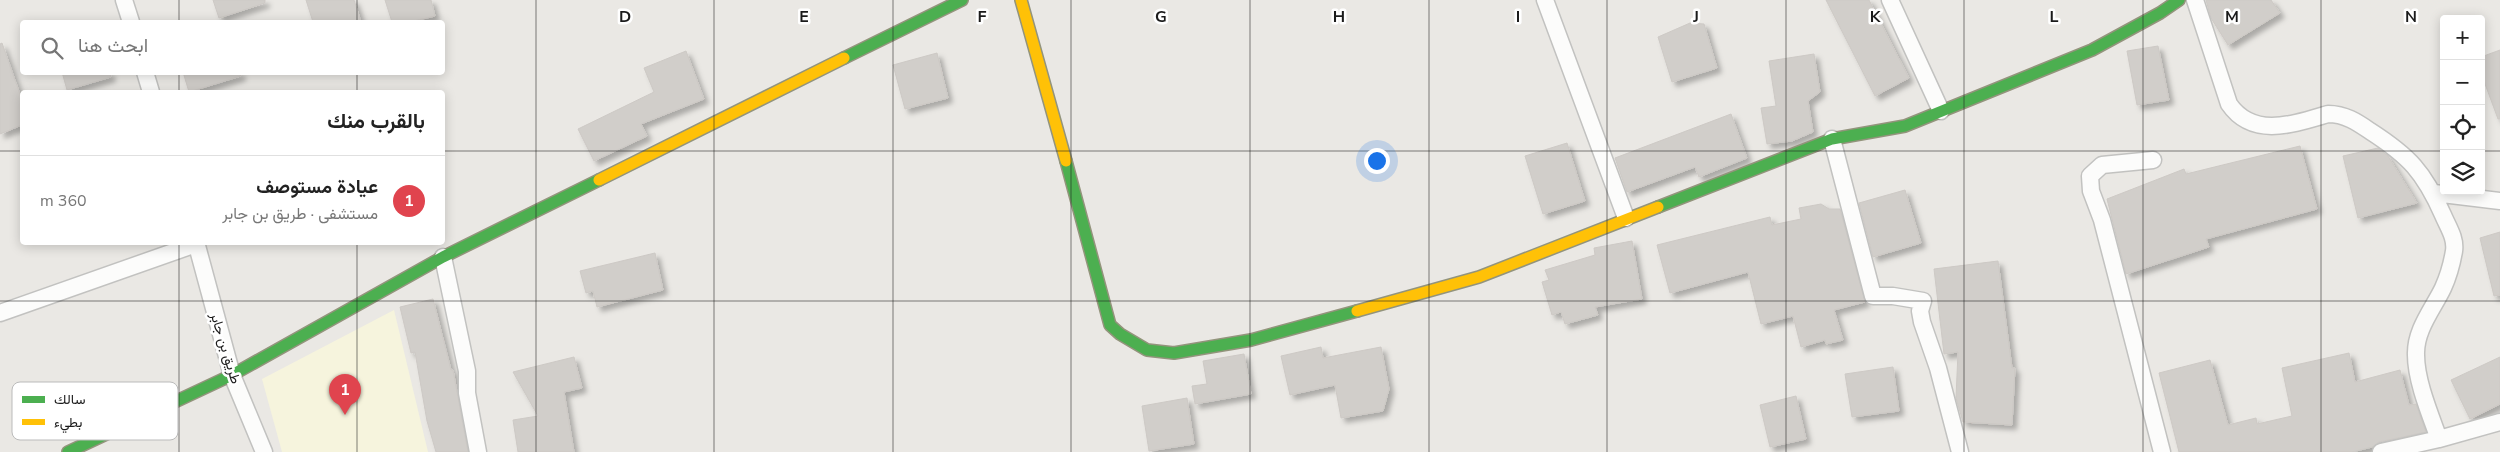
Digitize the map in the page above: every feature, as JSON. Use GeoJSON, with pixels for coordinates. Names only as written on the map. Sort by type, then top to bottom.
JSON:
{"type":"FeatureCollection","features":[{"type":"Feature","properties":{"kind":"street"},"geometry":{"type":"LineString","coordinates":[[124,0],[129,20]]}},
{"type":"Feature","properties":{"kind":"street"},"geometry":{"type":"LineString","coordinates":[[178,400],[232,375],[443,257],[962,0]]}},
{"type":"Feature","properties":{"kind":"street"},"geometry":{"type":"LineString","coordinates":[[1021,0],[1091,249],[1110,325],[1120,334],[1147,350],[1174,353],[1252,340],[1479,278],[1626,218],[1832,139],[1905,126],[2092,50],[2160,13],[2179,0]]}},
{"type":"Feature","properties":{"kind":"street"},"geometry":{"type":"LineString","coordinates":[[1545,0],[1626,218]]}},
{"type":"Feature","properties":{"kind":"street"},"geometry":{"type":"LineString","coordinates":[[1890,0],[1941,111]]}},
{"type":"Feature","properties":{"kind":"street"},"geometry":{"type":"LineString","coordinates":[[2195,0],[2229,104],[2237,116],[2253,125],[2267,127],[2328,114],[2338,114],[2353,120],[2399,149],[2416,166],[2434,193],[2452,234],[2454,251],[2444,286],[2424,324],[2416,355],[2426,403],[2439,439]]}},
{"type":"Feature","properties":{"kind":"street"},"geometry":{"type":"LineString","coordinates":[[146,75],[150,90]]}},
{"type":"Feature","properties":{"kind":"street"},"geometry":{"type":"LineString","coordinates":[[1832,139],[1873,296],[1893,296],[1923,301],[1920,311],[1922,322],[1938,368],[1960,452]]}},
{"type":"Feature","properties":{"kind":"street"},"geometry":{"type":"LineString","coordinates":[[2153,160],[2102,166],[2090,176],[2091,192],[2102,220],[2162,452]]}},
{"type":"Feature","properties":{"kind":"street"},"geometry":{"type":"LineString","coordinates":[[2434,193],[2500,201]]}},
{"type":"Feature","properties":{"kind":"street"},"geometry":{"type":"LineString","coordinates":[[0,313],[190,245]]}},
{"type":"Feature","properties":{"kind":"street","name":"طريق بن جابر"},"geometry":{"type":"LineString","coordinates":[[197,245],[232,375],[264,452]]}},
{"type":"Feature","properties":{"kind":"street"},"geometry":{"type":"LineString","coordinates":[[443,257],[467,371],[467,393],[478,452]]}},
{"type":"Feature","properties":{"kind":"street"},"geometry":{"type":"LineString","coordinates":[[2381,452],[2439,439],[2500,422]]}},
{"type":"Feature","properties":{"kind":"street"},"geometry":{"type":"LineString","coordinates":[[68,452],[94,440]]}},
{"type":"Feature","properties":{"kind":"shaded area"},"geometry":{"type":"Polygon","coordinates":[[[394,310],[428,452],[282,452],[262,379],[394,310]]]}},
{"type":"Feature","properties":{"kind":"building"},"geometry":{"type":"Polygon","coordinates":[[[213,0],[265,0],[265,3],[219,18],[213,0]]]}},
{"type":"Feature","properties":{"kind":"building"},"geometry":{"type":"Polygon","coordinates":[[[306,0],[354,0],[360,20],[312,20],[306,0]]]}},
{"type":"Feature","properties":{"kind":"building"},"geometry":{"type":"Polygon","coordinates":[[[385,0],[431,0],[435,16],[418,20],[391,20],[385,0]]]}},
{"type":"Feature","properties":{"kind":"building"},"geometry":{"type":"Polygon","coordinates":[[[1826,0],[1869,0],[1909,78],[1875,96],[1826,0]]]}},
{"type":"Feature","properties":{"kind":"building"},"geometry":{"type":"Polygon","coordinates":[[[2206,0],[2271,0],[2280,13],[2228,45],[2211,18],[2206,0]]]}},
{"type":"Feature","properties":{"kind":"building"},"geometry":{"type":"Polygon","coordinates":[[[1690,23],[1704,24],[1717,68],[1672,82],[1658,37],[1690,23]]]}},
{"type":"Feature","properties":{"kind":"building"},"geometry":{"type":"Polygon","coordinates":[[[2,43],[20,94],[20,126],[0,134],[0,44],[2,43]]]}},
{"type":"Feature","properties":{"kind":"building"},"geometry":{"type":"Polygon","coordinates":[[[2158,46],[2169,100],[2137,105],[2127,51],[2158,46]]]}},
{"type":"Feature","properties":{"kind":"building"},"geometry":{"type":"Polygon","coordinates":[[[2500,50],[2500,119],[2498,119],[2485,84],[2485,56],[2500,50]]]}},
{"type":"Feature","properties":{"kind":"building"},"geometry":{"type":"Polygon","coordinates":[[[686,51],[704,99],[641,124],[647,136],[594,161],[578,129],[654,92],[644,68],[686,51]]]}},
{"type":"Feature","properties":{"kind":"building"},"geometry":{"type":"Polygon","coordinates":[[[937,53],[948,98],[905,109],[893,65],[937,53]]]}},
{"type":"Feature","properties":{"kind":"building"},"geometry":{"type":"Polygon","coordinates":[[[1814,54],[1820,92],[1808,101],[1813,132],[1792,141],[1767,144],[1761,108],[1776,106],[1769,61],[1814,54]]]}},
{"type":"Feature","properties":{"kind":"building"},"geometry":{"type":"Polygon","coordinates":[[[63,75],[111,75],[111,77],[67,90],[63,75]]]}},
{"type":"Feature","properties":{"kind":"building"},"geometry":{"type":"Polygon","coordinates":[[[184,75],[241,75],[196,90],[188,90],[184,75]]]}},
{"type":"Feature","properties":{"kind":"building"},"geometry":{"type":"Polygon","coordinates":[[[1731,114],[1747,158],[1699,177],[1695,167],[1627,192],[1615,158],[1731,114]]]}},
{"type":"Feature","properties":{"kind":"building"},"geometry":{"type":"Polygon","coordinates":[[[1567,143],[1585,201],[1543,214],[1525,156],[1567,143]]]}},
{"type":"Feature","properties":{"kind":"building"},"geometry":{"type":"Polygon","coordinates":[[[2300,146],[2317,209],[2206,239],[2209,247],[2126,274],[2107,199],[2184,169],[2186,174],[2300,146]]]}},
{"type":"Feature","properties":{"kind":"building"},"geometry":{"type":"Polygon","coordinates":[[[2378,148],[2388,156],[2417,203],[2358,218],[2343,156],[2378,148]]]}},
{"type":"Feature","properties":{"kind":"building"},"geometry":{"type":"Polygon","coordinates":[[[1905,190],[1921,243],[1873,257],[1859,203],[1905,190]]]}},
{"type":"Feature","properties":{"kind":"building"},"geometry":{"type":"Polygon","coordinates":[[[1821,204],[1829,209],[1840,209],[1865,302],[1834,310],[1843,340],[1826,344],[1825,340],[1801,347],[1793,316],[1761,324],[1748,272],[1670,293],[1657,245],[1770,217],[1772,225],[1801,219],[1799,208],[1821,204]]]}},
{"type":"Feature","properties":{"kind":"building"},"geometry":{"type":"Polygon","coordinates":[[[2500,232],[2500,295],[2494,296],[2480,238],[2500,232]]]}},
{"type":"Feature","properties":{"kind":"building"},"geometry":{"type":"Polygon","coordinates":[[[1632,241],[1642,299],[1595,307],[1598,315],[1565,324],[1561,312],[1552,315],[1542,282],[1549,280],[1545,270],[1595,255],[1594,248],[1632,241]]]}},
{"type":"Feature","properties":{"kind":"building"},"geometry":{"type":"Polygon","coordinates":[[[655,253],[663,290],[597,307],[593,291],[586,293],[580,271],[655,253]]]}},
{"type":"Feature","properties":{"kind":"building"},"geometry":{"type":"Polygon","coordinates":[[[1998,261],[2012,368],[2015,368],[2012,425],[1963,422],[1956,398],[1958,352],[1944,354],[1934,269],[1998,261]]]}},
{"type":"Feature","properties":{"kind":"building"},"geometry":{"type":"Polygon","coordinates":[[[433,299],[451,370],[453,370],[468,452],[436,452],[427,421],[415,352],[411,353],[400,307],[433,299]]]}},
{"type":"Feature","properties":{"kind":"building"},"geometry":{"type":"Polygon","coordinates":[[[1321,347],[1323,358],[1381,347],[1389,389],[1383,411],[1341,418],[1335,385],[1290,395],[1281,356],[1321,347]]]}},
{"type":"Feature","properties":{"kind":"building"},"geometry":{"type":"Polygon","coordinates":[[[2349,353],[2355,382],[2400,370],[2409,405],[2416,404],[2426,432],[2379,442],[2372,447],[2352,452],[2179,452],[2159,373],[2210,360],[2228,425],[2256,418],[2257,424],[2292,416],[2282,368],[2349,353]]]}},
{"type":"Feature","properties":{"kind":"building"},"geometry":{"type":"Polygon","coordinates":[[[1244,354],[1251,394],[1195,404],[1192,386],[1207,384],[1203,361],[1244,354]]]}},
{"type":"Feature","properties":{"kind":"building"},"geometry":{"type":"Polygon","coordinates":[[[574,357],[582,388],[564,392],[574,452],[518,452],[513,420],[538,416],[513,372],[574,357]]]}},
{"type":"Feature","properties":{"kind":"building"},"geometry":{"type":"Polygon","coordinates":[[[2500,357],[2500,404],[2470,419],[2451,380],[2500,357]]]}},
{"type":"Feature","properties":{"kind":"building"},"geometry":{"type":"Polygon","coordinates":[[[1893,367],[1899,411],[1852,417],[1845,374],[1893,367]]]}},
{"type":"Feature","properties":{"kind":"building"},"geometry":{"type":"Polygon","coordinates":[[[1796,396],[1806,439],[1770,447],[1760,405],[1796,396]]]}},
{"type":"Feature","properties":{"kind":"building"},"geometry":{"type":"Polygon","coordinates":[[[1187,398],[1194,444],[1149,451],[1142,406],[1187,398]]]}},
{"type":"Feature","properties":{"kind":"traffic: fast"},"geometry":{"type":"LineString","coordinates":[[844,58],[962,0]]}},
{"type":"Feature","properties":{"kind":"traffic: fast"},"geometry":{"type":"LineString","coordinates":[[1658,207],[1832,139],[1905,126],[2092,50],[2160,13],[2179,0]]}},
{"type":"Feature","properties":{"kind":"traffic: fast"},"geometry":{"type":"LineString","coordinates":[[1066,161],[1110,325],[1120,334],[1147,350],[1174,353],[1251,340],[1357,311]]}},
{"type":"Feature","properties":{"kind":"traffic: fast"},"geometry":{"type":"LineString","coordinates":[[178,400],[232,375],[443,257],[599,180]]}},
{"type":"Feature","properties":{"kind":"traffic: fast"},"geometry":{"type":"LineString","coordinates":[[68,452],[94,440]]}},
{"type":"Feature","properties":{"kind":"traffic: slow"},"geometry":{"type":"LineString","coordinates":[[1021,0],[1066,161]]}},
{"type":"Feature","properties":{"kind":"traffic: slow"},"geometry":{"type":"LineString","coordinates":[[599,180],[844,58]]}},
{"type":"Feature","properties":{"kind":"traffic: slow"},"geometry":{"type":"LineString","coordinates":[[1357,311],[1479,277],[1658,207]]}},
{"type":"Feature","properties":{"kind":"place","name":"عيادة مستوصف"},"geometry":{"type":"Point","coordinates":[345,415]}}]}
